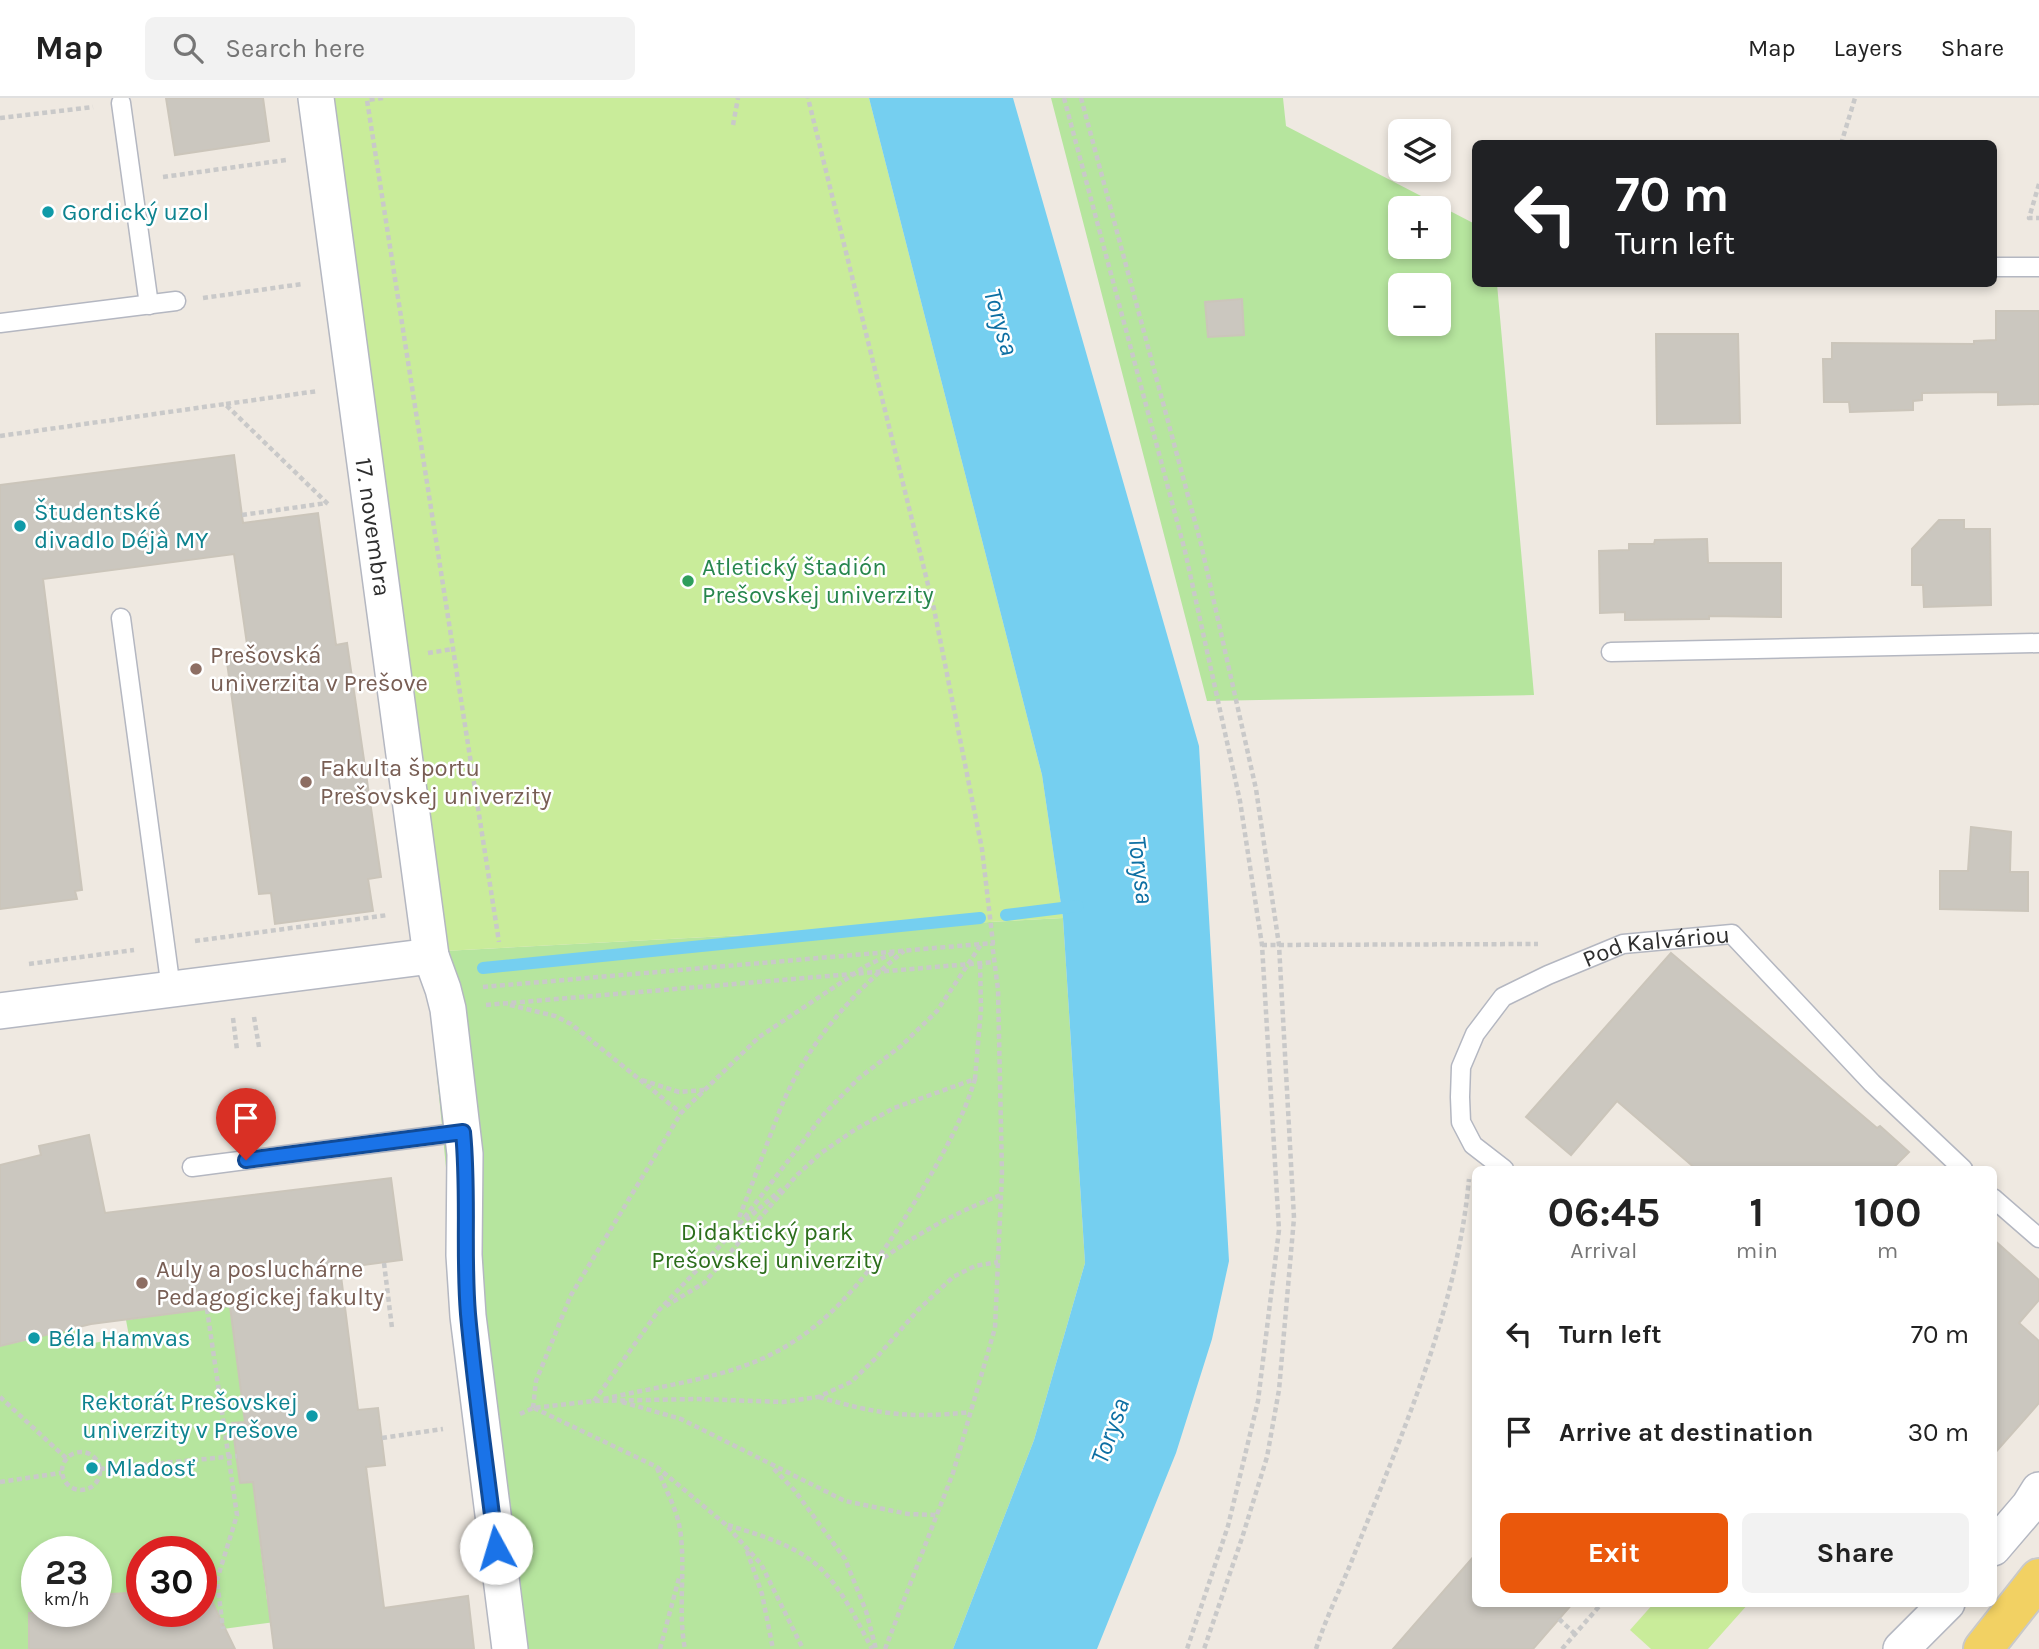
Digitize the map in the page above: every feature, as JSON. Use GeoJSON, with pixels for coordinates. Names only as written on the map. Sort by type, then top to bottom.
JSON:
{"type":"FeatureCollection","features":[{"type":"Feature","properties":{"kind":"main road"},"geometry":{"type":"LineString","coordinates":[[1993,1636],[2039,1578]]}},
{"type":"Feature","properties":{"kind":"street","name":"17. novembra"},"geometry":{"type":"LineString","coordinates":[[316,98],[431,956],[445,999],[463,1132],[466,1180],[464,1255],[468,1316],[510,1649]]}},
{"type":"Feature","properties":{"kind":"street"},"geometry":{"type":"LineString","coordinates":[[0,1011],[431,956]]}},
{"type":"Feature","properties":{"kind":"street"},"geometry":{"type":"LineString","coordinates":[[1997,1543],[2039,1490]]}},
{"type":"Feature","properties":{"kind":"street"},"geometry":{"type":"LineString","coordinates":[[1901,1649],[1943,1607]]}},
{"type":"Feature","properties":{"kind":"lane"},"geometry":{"type":"LineString","coordinates":[[121,103],[149,304]]}},
{"type":"Feature","properties":{"kind":"lane"},"geometry":{"type":"LineString","coordinates":[[1997,267],[2039,267]]}},
{"type":"Feature","properties":{"kind":"lane"},"geometry":{"type":"LineString","coordinates":[[0,323],[176,302]]}},
{"type":"Feature","properties":{"kind":"lane"},"geometry":{"type":"LineString","coordinates":[[121,618],[171,989]]}},
{"type":"Feature","properties":{"kind":"lane"},"geometry":{"type":"LineString","coordinates":[[1611,652],[2039,643]]}},
{"type":"Feature","properties":{"kind":"lane","name":"Pod Kalváriou"},"geometry":{"type":"LineString","coordinates":[[1473,1144],[1461,1122],[1461,1067],[1475,1034],[1503,997],[1623,944],[1731,934],[1872,1083],[1959,1166]]}},
{"type":"Feature","properties":{"kind":"lane"},"geometry":{"type":"LineString","coordinates":[[192,1167],[463,1132]]}},
{"type":"Feature","properties":{"kind":"lane"},"geometry":{"type":"LineString","coordinates":[[1473,1144],[1500,1166]]}},
{"type":"Feature","properties":{"kind":"lane"},"geometry":{"type":"LineString","coordinates":[[1997,1201],[2039,1238]]}},
{"type":"Feature","properties":{"kind":"lane"},"geometry":{"type":"LineString","coordinates":[[1972,1649],[1993,1636]]}},
{"type":"Feature","properties":{"kind":"path"},"geometry":{"type":"LineString","coordinates":[[383,98],[367,100],[499,942]]}},
{"type":"Feature","properties":{"kind":"path"},"geometry":{"type":"LineString","coordinates":[[733,125],[738,98]]}},
{"type":"Feature","properties":{"kind":"path"},"geometry":{"type":"LineString","coordinates":[[808,98],[934,610],[982,849],[998,989],[1001,1195],[995,1328],[953,1473],[885,1649]]}},
{"type":"Feature","properties":{"kind":"path"},"geometry":{"type":"LineString","coordinates":[[1064,98],[1185,551],[1240,801],[1262,945],[1279,1230],[1258,1401],[1228,1526],[1187,1649]]}},
{"type":"Feature","properties":{"kind":"path"},"geometry":{"type":"LineString","coordinates":[[1081,98],[1201,544],[1256,789],[1279,945],[1294,1218],[1279,1390],[1263,1468],[1204,1649]]}},
{"type":"Feature","properties":{"kind":"path"},"geometry":{"type":"LineString","coordinates":[[1842,140],[1855,98]]}},
{"type":"Feature","properties":{"kind":"path"},"geometry":{"type":"LineString","coordinates":[[0,118],[121,103]]}},
{"type":"Feature","properties":{"kind":"path"},"geometry":{"type":"LineString","coordinates":[[159,178],[287,160]]}},
{"type":"Feature","properties":{"kind":"path"},"geometry":{"type":"LineString","coordinates":[[2039,184],[2029,218],[2039,218]]}},
{"type":"Feature","properties":{"kind":"path"},"geometry":{"type":"LineString","coordinates":[[176,302],[304,284]]}},
{"type":"Feature","properties":{"kind":"path"},"geometry":{"type":"LineString","coordinates":[[0,436],[331,390]]}},
{"type":"Feature","properties":{"kind":"path"},"geometry":{"type":"LineString","coordinates":[[225,404],[335,511]]}},
{"type":"Feature","properties":{"kind":"path"},"geometry":{"type":"LineString","coordinates":[[242,515],[327,503]]}},
{"type":"Feature","properties":{"kind":"path"},"geometry":{"type":"LineString","coordinates":[[28,964],[389,915]]}},
{"type":"Feature","properties":{"kind":"path"},"geometry":{"type":"LineString","coordinates":[[735,1230],[824,1114],[859,1078],[901,1046],[937,1012],[982,943]]}},
{"type":"Feature","properties":{"kind":"path"},"geometry":{"type":"LineString","coordinates":[[445,999],[992,943]]}},
{"type":"Feature","properties":{"kind":"path"},"geometry":{"type":"LineString","coordinates":[[1262,945],[1541,944]]}},
{"type":"Feature","properties":{"kind":"path"},"geometry":{"type":"LineString","coordinates":[[735,1230],[782,1104],[809,1055],[847,1003],[879,971],[906,950]]}},
{"type":"Feature","properties":{"kind":"path"},"geometry":{"type":"LineString","coordinates":[[533,1408],[536,1381],[571,1295],[681,1113],[760,1037],[855,974],[898,951]]}},
{"type":"Feature","properties":{"kind":"path"},"geometry":{"type":"LineString","coordinates":[[445,999],[503,1003],[995,962]]}},
{"type":"Feature","properties":{"kind":"path"},"geometry":{"type":"LineString","coordinates":[[533,1408],[593,1401],[722,1373],[772,1354],[804,1336],[846,1298],[874,1265],[944,1152],[964,1113],[975,1079],[981,1009],[980,963]]}},
{"type":"Feature","properties":{"kind":"path"},"geometry":{"type":"LineString","coordinates":[[503,1003],[555,1016],[571,1024],[681,1113]]}},
{"type":"Feature","properties":{"kind":"path"},"geometry":{"type":"LineString","coordinates":[[254,1015],[259,1047]]}},
{"type":"Feature","properties":{"kind":"path"},"geometry":{"type":"LineString","coordinates":[[233,1018],[237,1050]]}},
{"type":"Feature","properties":{"kind":"path"},"geometry":{"type":"LineString","coordinates":[[637,1079],[679,1092],[704,1090]]}},
{"type":"Feature","properties":{"kind":"path"},"geometry":{"type":"LineString","coordinates":[[593,1401],[659,1311],[735,1230],[821,1153],[894,1108],[975,1079]]}},
{"type":"Feature","properties":{"kind":"path"},"geometry":{"type":"LineString","coordinates":[[1316,1649],[1400,1439],[1437,1336],[1467,1205],[1473,1144]]}},
{"type":"Feature","properties":{"kind":"path"},"geometry":{"type":"LineString","coordinates":[[659,1311],[704,1283],[797,1175]]}},
{"type":"Feature","properties":{"kind":"path"},"geometry":{"type":"LineString","coordinates":[[874,1265],[903,1244],[964,1209],[1001,1195]]}},
{"type":"Feature","properties":{"kind":"path"},"geometry":{"type":"LineString","coordinates":[[593,1401],[783,1402],[818,1397],[850,1382],[953,1277],[975,1266],[998,1262]]}},
{"type":"Feature","properties":{"kind":"path"},"geometry":{"type":"LineString","coordinates":[[384,1263],[392,1328]]}},
{"type":"Feature","properties":{"kind":"path"},"geometry":{"type":"LineString","coordinates":[[207,1309],[237,1515],[217,1580],[223,1629]]}},
{"type":"Feature","properties":{"kind":"path"},"geometry":{"type":"LineString","coordinates":[[0,1397],[66,1458]]}},
{"type":"Feature","properties":{"kind":"path"},"geometry":{"type":"LineString","coordinates":[[818,1397],[888,1414],[936,1416],[970,1412]]}},
{"type":"Feature","properties":{"kind":"path"},"geometry":{"type":"LineString","coordinates":[[614,1401],[681,1419],[845,1501],[908,1514],[937,1515]]}},
{"type":"Feature","properties":{"kind":"path"},"geometry":{"type":"LineString","coordinates":[[533,1408],[657,1467],[725,1524],[761,1564],[803,1649]]}},
{"type":"Feature","properties":{"kind":"path"},"geometry":{"type":"LineString","coordinates":[[382,1438],[481,1422]]}},
{"type":"Feature","properties":{"kind":"path"},"geometry":{"type":"LineString","coordinates":[[77,1452],[90,1454],[99,1462],[100,1475],[94,1486],[82,1491],[65,1482],[62,1473],[66,1458],[77,1452]]}},
{"type":"Feature","properties":{"kind":"path"},"geometry":{"type":"LineString","coordinates":[[100,1469],[237,1456]]}},
{"type":"Feature","properties":{"kind":"path"},"geometry":{"type":"LineString","coordinates":[[771,1466],[795,1491],[845,1559],[866,1611],[874,1649]]}},
{"type":"Feature","properties":{"kind":"path"},"geometry":{"type":"LineString","coordinates":[[657,1467],[678,1522],[685,1649]]}},
{"type":"Feature","properties":{"kind":"path"},"geometry":{"type":"LineString","coordinates":[[0,1482],[62,1473]]}},
{"type":"Feature","properties":{"kind":"path"},"geometry":{"type":"LineString","coordinates":[[725,1524],[777,1541],[817,1566],[837,1588],[874,1649]]}},
{"type":"Feature","properties":{"kind":"path"},"geometry":{"type":"LineString","coordinates":[[746,1547],[762,1594],[772,1649]]}},
{"type":"Feature","properties":{"kind":"path"},"geometry":{"type":"LineString","coordinates":[[660,1649],[681,1567]]}},
{"type":"Feature","properties":{"kind":"path"},"geometry":{"type":"LineString","coordinates":[[1562,1649],[1599,1607]]}},
{"type":"Feature","properties":{"kind":"path"},"geometry":{"type":"LineString","coordinates":[[1559,1619],[1575,1634]]}},
{"type":"Feature","properties":{"kind":"green space","name":"Atletický štadión Prešovskej univerzity"},"geometry":{"type":"Polygon","coordinates":[[[327,98],[869,98],[1042,775],[1063,918],[425,952],[327,98]]]}},
{"type":"Feature","properties":{"kind":"green space"},"geometry":{"type":"Polygon","coordinates":[[[1051,98],[1283,98],[1286,126],[1388,179],[1388,182],[1394,182],[1421,196],[1388,196],[1388,259],[1451,259],[1451,212],[1472,222],[1472,287],[1497,287],[1534,695],[1207,701],[1051,98]]]}},
{"type":"Feature","properties":{"kind":"green space","name":"Didaktický park Prešovskej univerzity"},"geometry":{"type":"Polygon","coordinates":[[[1063,918],[1085,1263],[1034,1440],[953,1649],[512,1649],[463,1342],[425,952],[1063,918]]]}},
{"type":"Feature","properties":{"kind":"green space"},"geometry":{"type":"Polygon","coordinates":[[[230,1306],[245,1422],[233,1423],[240,1483],[253,1482],[267,1600],[283,1621],[223,1629],[217,1616],[217,1536],[126,1536],[126,1594],[112,1594],[112,1536],[21,1536],[21,1627],[29,1627],[29,1649],[0,1649],[0,1346],[42,1337],[40,1326],[74,1317],[79,1346],[129,1336],[126,1320],[230,1306]]]}},
{"type":"Feature","properties":{"kind":"green space"},"geometry":{"type":"Polygon","coordinates":[[[1650,1607],[1745,1607],[1708,1649],[1651,1649],[1630,1630],[1650,1607]]]}},
{"type":"Feature","properties":{"kind":"water","name":"Torysa"},"geometry":{"type":"Polygon","coordinates":[[[869,98],[1013,98],[1199,746],[1229,1261],[1212,1339],[1176,1453],[1097,1649],[953,1649],[1034,1440],[1085,1263],[1063,918],[1042,775],[869,98]]]}},
{"type":"Feature","properties":{"kind":"building"},"geometry":{"type":"Polygon","coordinates":[[[166,98],[263,98],[269,141],[175,155],[166,98]]]}},
{"type":"Feature","properties":{"kind":"building"},"geometry":{"type":"Polygon","coordinates":[[[1242,299],[1244,335],[1208,337],[1205,302],[1242,299]]]}},
{"type":"Feature","properties":{"kind":"building"},"geometry":{"type":"Polygon","coordinates":[[[1996,311],[2039,311],[2039,404],[1998,405],[1998,392],[1922,393],[1922,400],[1913,401],[1913,410],[1850,412],[1849,402],[1824,402],[1823,359],[1832,359],[1832,343],[1974,344],[1974,341],[1996,340],[1996,311]]]}},
{"type":"Feature","properties":{"kind":"building"},"geometry":{"type":"Polygon","coordinates":[[[1656,334],[1738,334],[1740,423],[1657,424],[1656,334]]]}},
{"type":"Feature","properties":{"kind":"building"},"geometry":{"type":"Polygon","coordinates":[[[234,455],[243,523],[318,513],[336,645],[347,643],[381,877],[368,879],[373,911],[275,924],[271,893],[259,894],[226,655],[248,651],[234,554],[43,579],[82,890],[75,891],[77,899],[0,909],[0,485],[234,455]]]}},
{"type":"Feature","properties":{"kind":"building"},"geometry":{"type":"Polygon","coordinates":[[[1939,520],[1964,520],[1964,529],[1990,529],[1991,605],[1924,607],[1923,585],[1912,585],[1912,549],[1939,520]]]}},
{"type":"Feature","properties":{"kind":"building"},"geometry":{"type":"Polygon","coordinates":[[[1707,539],[1708,563],[1781,563],[1781,617],[1709,616],[1709,619],[1625,620],[1625,612],[1600,613],[1599,551],[1629,550],[1629,544],[1654,544],[1655,540],[1707,539]]]}},
{"type":"Feature","properties":{"kind":"building"},"geometry":{"type":"Polygon","coordinates":[[[1971,827],[2011,832],[2010,872],[2028,872],[2028,911],[1940,909],[1940,871],[1968,871],[1971,827]]]}},
{"type":"Feature","properties":{"kind":"building"},"geometry":{"type":"Polygon","coordinates":[[[1671,953],[1877,1128],[1880,1126],[1909,1152],[1895,1166],[1693,1166],[1617,1101],[1571,1155],[1526,1117],[1671,953]]]}},
{"type":"Feature","properties":{"kind":"building","name":"Rektorát Prešovskej univerzity v Prešove"},"geometry":{"type":"Polygon","coordinates":[[[89,1135],[105,1213],[391,1178],[402,1260],[340,1268],[358,1410],[378,1408],[385,1465],[366,1467],[384,1608],[468,1596],[474,1649],[274,1649],[253,1482],[240,1483],[232,1423],[245,1422],[230,1306],[91,1324],[0,1346],[0,1165],[41,1155],[39,1146],[89,1135]]]}},
{"type":"Feature","properties":{"kind":"building"},"geometry":{"type":"Polygon","coordinates":[[[1997,1243],[2039,1280],[2039,1300],[2019,1323],[2039,1341],[2039,1403],[1997,1450],[1997,1243]]]}},
{"type":"Feature","properties":{"kind":"building"},"geometry":{"type":"Polygon","coordinates":[[[1472,1558],[1472,1607],[1570,1607],[1533,1649],[1393,1649],[1472,1558]]]}},
{"type":"Feature","properties":{"kind":"building"},"geometry":{"type":"Polygon","coordinates":[[[126,1593],[126,1627],[217,1627],[217,1612],[235,1649],[29,1649],[29,1627],[112,1627],[112,1594],[126,1593]]]}},
{"type":"Feature","properties":{"kind":"waterway"},"geometry":{"type":"LineString","coordinates":[[1006,915],[1078,906]]}},
{"type":"Feature","properties":{"kind":"waterway"},"geometry":{"type":"LineString","coordinates":[[483,968],[980,918]]}},
{"type":"Feature","properties":{"kind":"place","name":"Gordický uzol"},"geometry":{"type":"Point","coordinates":[48,212]}},
{"type":"Feature","properties":{"kind":"place","name":"Študentské divadlo Déjà MY"},"geometry":{"type":"Point","coordinates":[20,526]}},
{"type":"Feature","properties":{"kind":"place","name":"Atletický štadión Prešovskej univerzity"},"geometry":{"type":"Point","coordinates":[688,581]}},
{"type":"Feature","properties":{"kind":"place","name":"Prešovská univerzita v Prešove"},"geometry":{"type":"Point","coordinates":[196,669]}},
{"type":"Feature","properties":{"kind":"place","name":"Fakulta športu Prešovskej univerzity"},"geometry":{"type":"Point","coordinates":[306,782]}},
{"type":"Feature","properties":{"kind":"place","name":"Auly a posluchárne Pedagogickej fakulty"},"geometry":{"type":"Point","coordinates":[142,1283]}},
{"type":"Feature","properties":{"kind":"place","name":"Béla Hamvas"},"geometry":{"type":"Point","coordinates":[34,1338]}},
{"type":"Feature","properties":{"kind":"place","name":"Rektorát Prešovskej univerzity v Prešove"},"geometry":{"type":"Point","coordinates":[312,1416]}},
{"type":"Feature","properties":{"kind":"place","name":"Mladosť"},"geometry":{"type":"Point","coordinates":[92,1468]}},
{"type":"Feature","properties":{"kind":"route"},"geometry":{"type":"LineString","coordinates":[[246,1160],[463,1132],[466,1180],[464,1255],[468,1316],[496,1548]]}}]}
